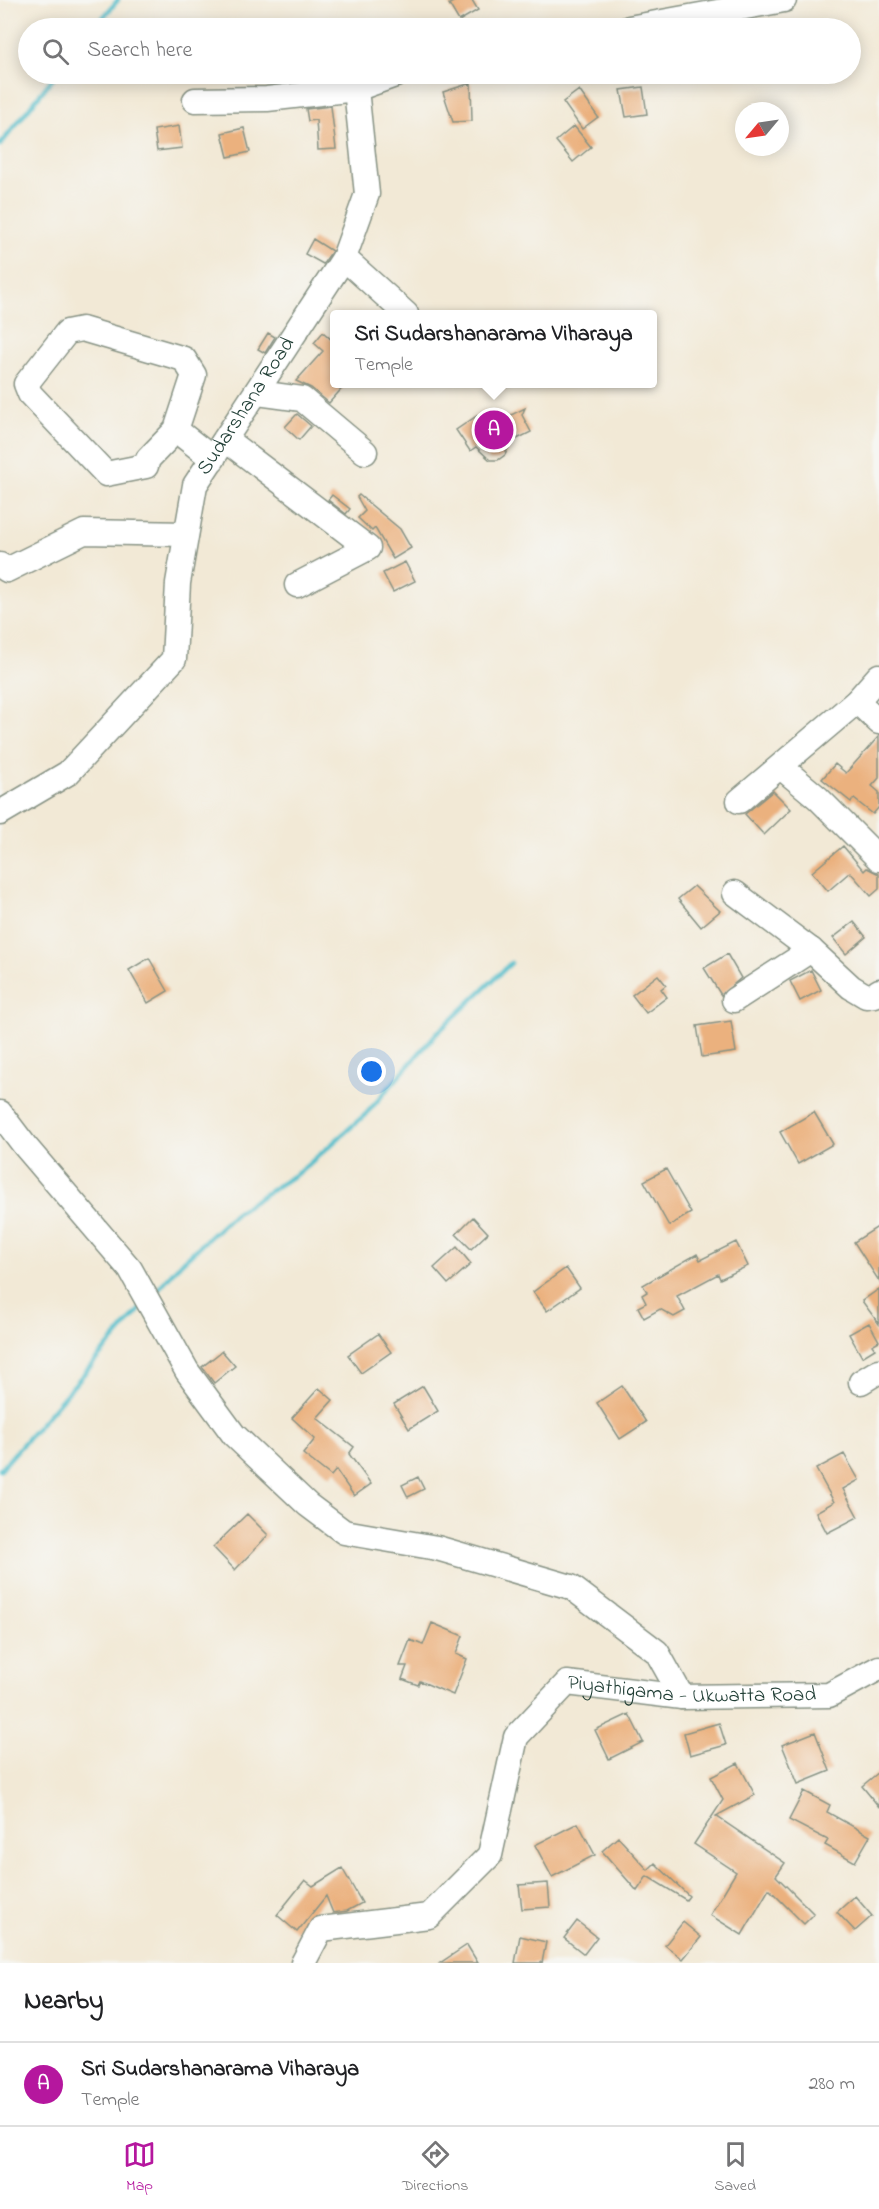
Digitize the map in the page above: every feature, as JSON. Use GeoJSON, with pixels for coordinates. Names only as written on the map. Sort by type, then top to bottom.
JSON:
{"type":"FeatureCollection","features":[{"type":"Feature","properties":{"kind":"street"},"geometry":{"type":"LineString","coordinates":[[685,18],[784,0]]}},
{"type":"Feature","properties":{"kind":"street"},"geometry":{"type":"LineString","coordinates":[[195,100],[267,99],[356,89],[370,84]]}},
{"type":"Feature","properties":{"kind":"street","name":"Sudarshana Road"},"geometry":{"type":"LineString","coordinates":[[0,813],[68,773],[174,659],[178,583],[195,484],[258,393],[344,258],[367,194],[356,89]]}},
{"type":"Feature","properties":{"kind":"street"},"geometry":{"type":"LineString","coordinates":[[344,258],[401,310]]}},
{"type":"Feature","properties":{"kind":"street"},"geometry":{"type":"LineString","coordinates":[[82,329],[184,359],[194,375],[176,430],[148,459],[146,466],[106,474],[30,394],[26,384],[67,332],[82,329]]}},
{"type":"Feature","properties":{"kind":"street"},"geometry":{"type":"LineString","coordinates":[[258,393],[302,399],[364,452]]}},
{"type":"Feature","properties":{"kind":"street"},"geometry":{"type":"LineString","coordinates":[[176,430],[219,450],[368,548],[297,585]]}},
{"type":"Feature","properties":{"kind":"street"},"geometry":{"type":"LineString","coordinates":[[0,565],[7,570],[84,532],[186,534]]}},
{"type":"Feature","properties":{"kind":"street"},"geometry":{"type":"LineString","coordinates":[[739,801],[857,700],[879,676]]}},
{"type":"Feature","properties":{"kind":"street"},"geometry":{"type":"LineString","coordinates":[[857,700],[879,722]]}},
{"type":"Feature","properties":{"kind":"street"},"geometry":{"type":"LineString","coordinates":[[781,767],[819,798],[879,859]]}},
{"type":"Feature","properties":{"kind":"street"},"geometry":{"type":"LineString","coordinates":[[735,893],[811,950],[851,987],[866,996],[874,995],[879,991]]}},
{"type":"Feature","properties":{"kind":"street"},"geometry":{"type":"LineString","coordinates":[[734,1000],[811,950]]}},
{"type":"Feature","properties":{"kind":"street"},"geometry":{"type":"LineString","coordinates":[[0,1113],[25,1146],[130,1269],[187,1371],[234,1435],[308,1505],[344,1532],[437,1548],[571,1587],[657,1652],[682,1697]]}},
{"type":"Feature","properties":{"kind":"street","name":"Piyathigama - Ukwatta Road"},"geometry":{"type":"LineString","coordinates":[[303,1963],[321,1929],[429,1916],[490,1855],[516,1737],[567,1683],[682,1697],[829,1695],[879,1668]]}},
{"type":"Feature","properties":{"kind":"building"},"geometry":{"type":"Polygon","coordinates":[[[457,0],[472,0],[478,10],[464,18],[457,18],[449,4],[457,0]]]}},
{"type":"Feature","properties":{"kind":"building"},"geometry":{"type":"Polygon","coordinates":[[[471,84],[472,121],[453,122],[443,92],[471,84]]]}},
{"type":"Feature","properties":{"kind":"building"},"geometry":{"type":"Polygon","coordinates":[[[643,87],[647,114],[626,117],[621,90],[643,87]]]}},
{"type":"Feature","properties":{"kind":"building"},"geometry":{"type":"Polygon","coordinates":[[[579,90],[598,117],[582,129],[563,102],[579,90]]]}},
{"type":"Feature","properties":{"kind":"building"},"geometry":{"type":"Polygon","coordinates":[[[331,106],[336,149],[318,150],[316,120],[308,121],[306,109],[331,106]]]}},
{"type":"Feature","properties":{"kind":"building"},"geometry":{"type":"Polygon","coordinates":[[[179,126],[182,148],[157,151],[154,130],[179,126]]]}},
{"type":"Feature","properties":{"kind":"building"},"geometry":{"type":"Polygon","coordinates":[[[574,126],[591,147],[573,162],[556,141],[574,126]]]}},
{"type":"Feature","properties":{"kind":"building"},"geometry":{"type":"Polygon","coordinates":[[[244,128],[250,152],[228,157],[222,133],[244,128]]]}},
{"type":"Feature","properties":{"kind":"building"},"geometry":{"type":"Polygon","coordinates":[[[313,239],[332,251],[323,264],[305,254],[313,239]]]}},
{"type":"Feature","properties":{"kind":"building"},"geometry":{"type":"Polygon","coordinates":[[[323,332],[330,338],[330,388],[342,388],[329,403],[311,388],[296,381],[323,351],[314,343],[323,332]]]}},
{"type":"Feature","properties":{"kind":"building"},"geometry":{"type":"Polygon","coordinates":[[[268,333],[275,337],[265,353],[258,349],[268,333]]]}},
{"type":"Feature","properties":{"kind":"building"},"geometry":{"type":"Polygon","coordinates":[[[525,408],[522,415],[531,432],[517,439],[514,434],[505,455],[498,460],[490,460],[476,447],[470,451],[456,430],[484,411],[493,424],[525,408]]]}},
{"type":"Feature","properties":{"kind":"building"},"geometry":{"type":"Polygon","coordinates":[[[297,414],[311,426],[299,440],[285,427],[297,414]]]}},
{"type":"Feature","properties":{"kind":"building"},"geometry":{"type":"Polygon","coordinates":[[[332,495],[350,509],[346,514],[328,500],[332,495]]]}},
{"type":"Feature","properties":{"kind":"building"},"geometry":{"type":"Polygon","coordinates":[[[359,495],[400,529],[411,548],[393,559],[375,528],[372,531],[358,518],[365,511],[357,497],[359,495]]]}},
{"type":"Feature","properties":{"kind":"building"},"geometry":{"type":"Polygon","coordinates":[[[405,562],[415,581],[393,592],[383,573],[405,562]]]}},
{"type":"Feature","properties":{"kind":"building"},"geometry":{"type":"Polygon","coordinates":[[[879,736],[879,778],[872,786],[879,792],[879,807],[873,814],[854,799],[851,802],[822,779],[835,764],[846,773],[879,736]]]}},
{"type":"Feature","properties":{"kind":"building"},"geometry":{"type":"Polygon","coordinates":[[[773,791],[791,809],[764,835],[745,814],[773,791]]]}},
{"type":"Feature","properties":{"kind":"building"},"geometry":{"type":"Polygon","coordinates":[[[843,846],[864,871],[867,868],[879,874],[879,889],[871,896],[850,872],[828,891],[812,872],[843,846]]]}},
{"type":"Feature","properties":{"kind":"building"},"geometry":{"type":"Polygon","coordinates":[[[694,886],[720,911],[701,927],[678,899],[694,886]]]}},
{"type":"Feature","properties":{"kind":"building"},"geometry":{"type":"Polygon","coordinates":[[[854,922],[866,937],[846,954],[833,938],[854,922]]]}},
{"type":"Feature","properties":{"kind":"building"},"geometry":{"type":"Polygon","coordinates":[[[727,954],[741,978],[721,995],[704,968],[727,954]]]}},
{"type":"Feature","properties":{"kind":"building"},"geometry":{"type":"Polygon","coordinates":[[[149,958],[168,991],[148,1003],[129,970],[149,958]]]}},
{"type":"Feature","properties":{"kind":"building"},"geometry":{"type":"Polygon","coordinates":[[[811,970],[821,990],[800,1001],[790,981],[811,970]]]}},
{"type":"Feature","properties":{"kind":"building"},"geometry":{"type":"Polygon","coordinates":[[[658,975],[666,985],[661,989],[667,997],[646,1013],[632,995],[658,975]]]}},
{"type":"Feature","properties":{"kind":"building"},"geometry":{"type":"Polygon","coordinates":[[[731,1021],[736,1052],[702,1057],[697,1026],[731,1021]]]}},
{"type":"Feature","properties":{"kind":"building"},"geometry":{"type":"Polygon","coordinates":[[[814,1112],[833,1144],[798,1164],[780,1132],[814,1112]]]}},
{"type":"Feature","properties":{"kind":"building"},"geometry":{"type":"Polygon","coordinates":[[[666,1169],[691,1213],[669,1226],[644,1181],[666,1169]]]}},
{"type":"Feature","properties":{"kind":"building"},"geometry":{"type":"Polygon","coordinates":[[[473,1217],[488,1233],[471,1249],[456,1234],[473,1217]]]}},
{"type":"Feature","properties":{"kind":"building"},"geometry":{"type":"Polygon","coordinates":[[[879,1226],[879,1281],[854,1242],[879,1226]]]}},
{"type":"Feature","properties":{"kind":"building"},"geometry":{"type":"Polygon","coordinates":[[[736,1242],[748,1266],[720,1279],[718,1274],[677,1296],[685,1311],[674,1317],[660,1309],[644,1318],[638,1307],[646,1303],[642,1295],[647,1292],[643,1285],[697,1254],[700,1260],[736,1242]]]}},
{"type":"Feature","properties":{"kind":"building"},"geometry":{"type":"Polygon","coordinates":[[[457,1247],[471,1264],[448,1284],[434,1268],[457,1247]]]}},
{"type":"Feature","properties":{"kind":"building"},"geometry":{"type":"Polygon","coordinates":[[[566,1268],[580,1288],[547,1311],[533,1292],[566,1268]]]}},
{"type":"Feature","properties":{"kind":"building"},"geometry":{"type":"Polygon","coordinates":[[[879,1289],[879,1324],[862,1301],[879,1289]]]}},
{"type":"Feature","properties":{"kind":"building"},"geometry":{"type":"Polygon","coordinates":[[[869,1323],[879,1341],[872,1345],[875,1349],[862,1357],[849,1334],[869,1323]]]}},
{"type":"Feature","properties":{"kind":"building"},"geometry":{"type":"Polygon","coordinates":[[[378,1334],[391,1352],[361,1373],[348,1355],[378,1334]]]}},
{"type":"Feature","properties":{"kind":"building"},"geometry":{"type":"Polygon","coordinates":[[[222,1351],[235,1366],[214,1383],[202,1367],[222,1351]]]}},
{"type":"Feature","properties":{"kind":"building"},"geometry":{"type":"Polygon","coordinates":[[[423,1386],[438,1411],[409,1429],[394,1404],[423,1386]]]}},
{"type":"Feature","properties":{"kind":"building"},"geometry":{"type":"Polygon","coordinates":[[[622,1386],[646,1422],[620,1439],[597,1403],[622,1386]]]}},
{"type":"Feature","properties":{"kind":"building"},"geometry":{"type":"Polygon","coordinates":[[[319,1388],[333,1400],[317,1418],[354,1447],[349,1454],[371,1484],[354,1496],[336,1470],[331,1476],[303,1454],[315,1439],[292,1418],[319,1388]]]}},
{"type":"Feature","properties":{"kind":"building"},"geometry":{"type":"Polygon","coordinates":[[[844,1454],[859,1480],[843,1489],[858,1517],[827,1533],[816,1512],[834,1502],[816,1469],[844,1454]]]}},
{"type":"Feature","properties":{"kind":"building"},"geometry":{"type":"Polygon","coordinates":[[[418,1477],[424,1489],[408,1497],[402,1485],[418,1477]]]}},
{"type":"Feature","properties":{"kind":"building"},"geometry":{"type":"Polygon","coordinates":[[[247,1514],[268,1535],[235,1570],[213,1547],[247,1514]]]}},
{"type":"Feature","properties":{"kind":"building"},"geometry":{"type":"Polygon","coordinates":[[[432,1623],[463,1636],[456,1654],[467,1659],[453,1695],[420,1681],[418,1685],[402,1679],[407,1666],[400,1666],[410,1640],[423,1645],[432,1623]]]}},
{"type":"Feature","properties":{"kind":"building"},"geometry":{"type":"Polygon","coordinates":[[[629,1714],[643,1742],[609,1759],[595,1730],[629,1714]]]}},
{"type":"Feature","properties":{"kind":"building"},"geometry":{"type":"Polygon","coordinates":[[[719,1723],[726,1745],[690,1755],[684,1733],[719,1723]]]}},
{"type":"Feature","properties":{"kind":"building"},"geometry":{"type":"Polygon","coordinates":[[[815,1732],[830,1771],[798,1784],[782,1745],[815,1732]]]}},
{"type":"Feature","properties":{"kind":"building"},"geometry":{"type":"Polygon","coordinates":[[[738,1763],[755,1795],[716,1816],[785,1863],[776,1876],[814,1914],[804,1924],[769,1889],[742,1935],[710,1915],[736,1872],[694,1844],[723,1800],[711,1777],[738,1763]]]}},
{"type":"Feature","properties":{"kind":"building"},"geometry":{"type":"Polygon","coordinates":[[[879,1772],[879,1807],[862,1786],[879,1772]]]}},
{"type":"Feature","properties":{"kind":"building"},"geometry":{"type":"Polygon","coordinates":[[[804,1791],[830,1805],[827,1812],[870,1836],[855,1862],[825,1845],[828,1840],[789,1820],[804,1791]]]}},
{"type":"Feature","properties":{"kind":"building"},"geometry":{"type":"Polygon","coordinates":[[[578,1823],[595,1855],[552,1877],[535,1845],[578,1823]]]}},
{"type":"Feature","properties":{"kind":"building"},"geometry":{"type":"Polygon","coordinates":[[[618,1837],[648,1870],[655,1863],[689,1896],[686,1900],[647,1876],[637,1891],[602,1851],[618,1837]]]}},
{"type":"Feature","properties":{"kind":"building"},"geometry":{"type":"Polygon","coordinates":[[[342,1868],[362,1903],[347,1911],[333,1913],[326,1896],[297,1932],[277,1915],[305,1880],[313,1886],[342,1868]]]}},
{"type":"Feature","properties":{"kind":"building"},"geometry":{"type":"Polygon","coordinates":[[[548,1883],[550,1907],[522,1909],[519,1885],[548,1883]]]}},
{"type":"Feature","properties":{"kind":"building"},"geometry":{"type":"Polygon","coordinates":[[[855,1896],[872,1916],[855,1931],[837,1912],[855,1896]]]}},
{"type":"Feature","properties":{"kind":"building"},"geometry":{"type":"Polygon","coordinates":[[[577,1921],[597,1937],[584,1954],[564,1938],[577,1921]]]}},
{"type":"Feature","properties":{"kind":"building"},"geometry":{"type":"Polygon","coordinates":[[[683,1922],[701,1937],[683,1959],[665,1945],[683,1922]]]}},
{"type":"Feature","properties":{"kind":"building"},"geometry":{"type":"Polygon","coordinates":[[[520,1936],[546,1942],[542,1963],[515,1963],[520,1936]]]}},
{"type":"Feature","properties":{"kind":"building"},"geometry":{"type":"Polygon","coordinates":[[[467,1945],[478,1963],[440,1963],[467,1945]]]}},
{"type":"Feature","properties":{"kind":"waterway"},"geometry":{"type":"LineString","coordinates":[[103,18],[118,0]]}},
{"type":"Feature","properties":{"kind":"waterway"},"geometry":{"type":"LineString","coordinates":[[0,145],[48,84]]}},
{"type":"Feature","properties":{"kind":"waterway"},"geometry":{"type":"LineString","coordinates":[[154,1294],[179,1265],[237,1212],[301,1171],[366,1114],[435,1035],[511,963]]}},
{"type":"Feature","properties":{"kind":"waterway"},"geometry":{"type":"LineString","coordinates":[[0,1470],[142,1307]]}},
{"type":"Feature","properties":{"kind":"place","name":"Sri Sudarshanarama Viharaya"},"geometry":{"type":"Point","coordinates":[494,430]}}]}
